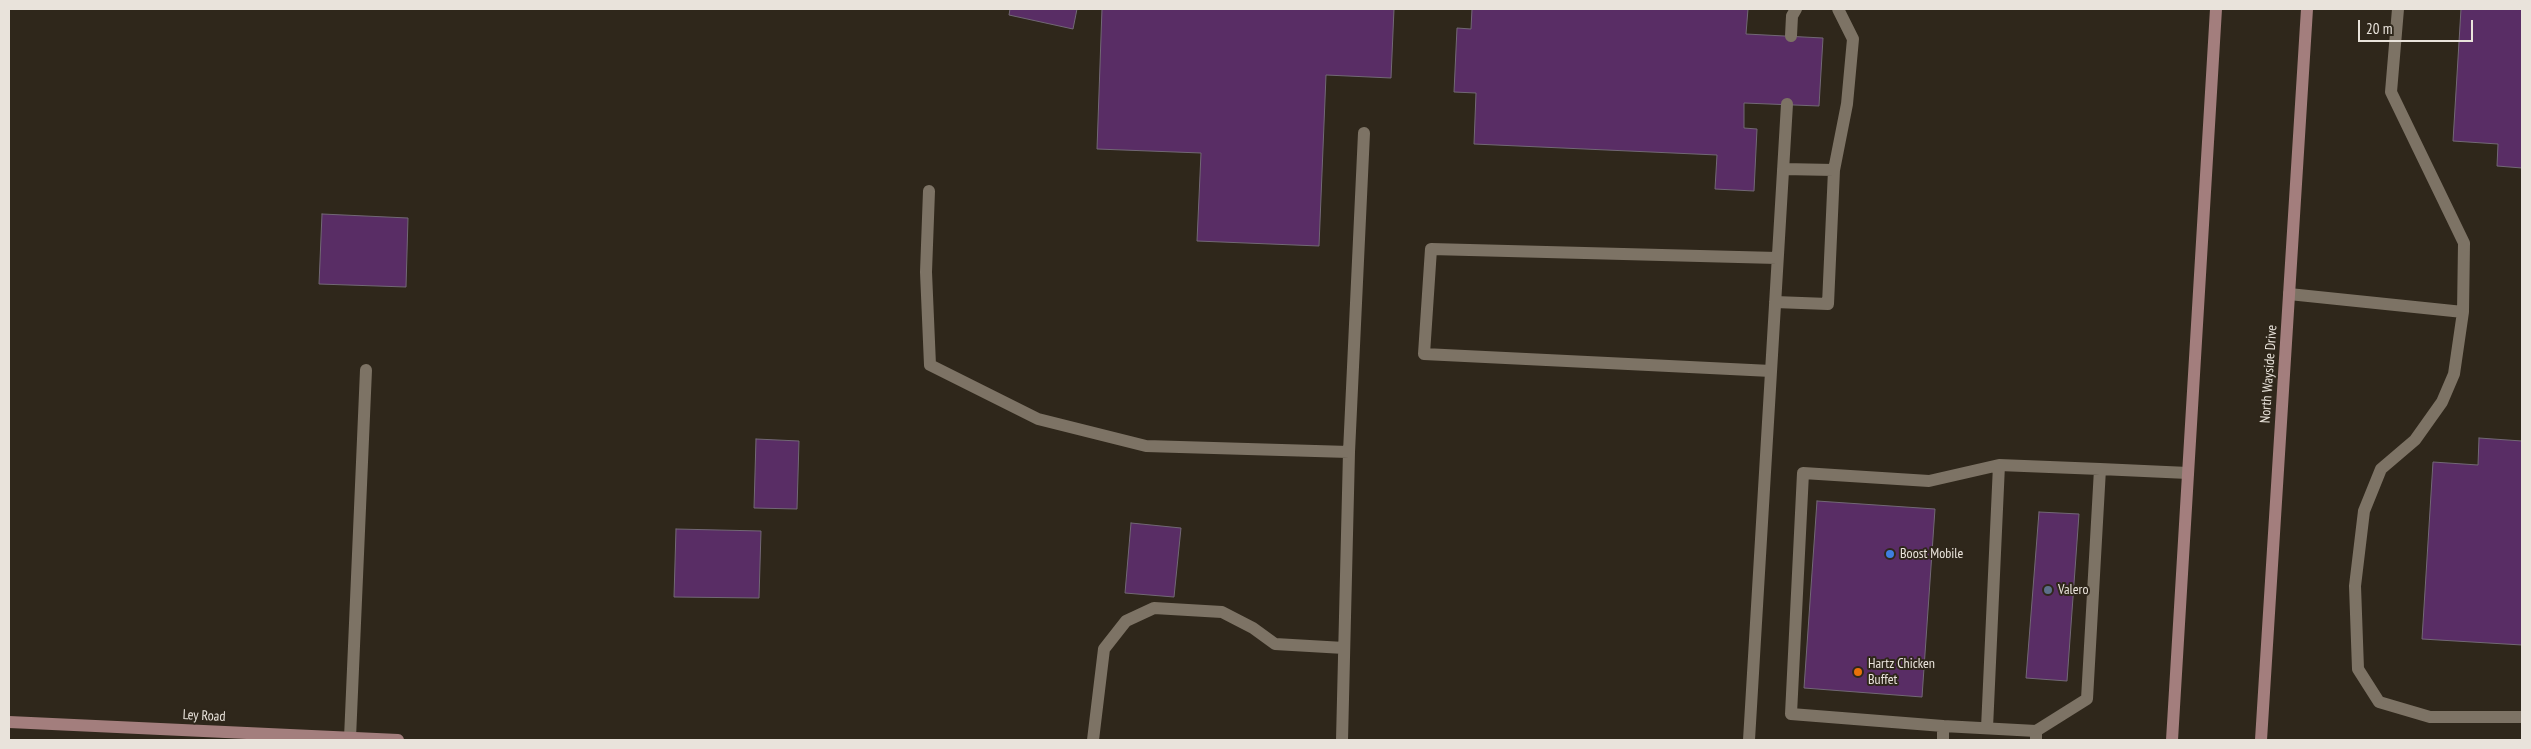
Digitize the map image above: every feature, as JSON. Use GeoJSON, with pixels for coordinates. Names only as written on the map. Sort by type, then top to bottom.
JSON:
{"type":"FeatureCollection","features":[{"type":"Feature","properties":{"kind":"main road"},"geometry":{"type":"LineString","coordinates":[[2172,740],[2216,9]]}},
{"type":"Feature","properties":{"kind":"main road","name":"North Wayside Drive"},"geometry":{"type":"LineString","coordinates":[[2261,740],[2307,9]]}},
{"type":"Feature","properties":{"kind":"main road","name":"Ley Road"},"geometry":{"type":"LineString","coordinates":[[9,722],[398,740]]}},
{"type":"Feature","properties":{"kind":"lane"},"geometry":{"type":"LineString","coordinates":[[1791,36],[1792,16],[1796,9]]}},
{"type":"Feature","properties":{"kind":"lane"},"geometry":{"type":"LineString","coordinates":[[1775,302],[1828,304],[1834,170],[1847,104],[1853,39],[1838,9]]}},
{"type":"Feature","properties":{"kind":"lane"},"geometry":{"type":"LineString","coordinates":[[2398,9],[2390,92],[2464,243],[2463,312],[2454,374],[2442,402],[2415,440],[2381,468],[2364,511],[2355,586],[2358,669],[2379,702],[2430,717],[2522,717]]}},
{"type":"Feature","properties":{"kind":"lane"},"geometry":{"type":"LineString","coordinates":[[1749,740],[1787,104]]}},
{"type":"Feature","properties":{"kind":"lane"},"geometry":{"type":"LineString","coordinates":[[1342,740],[1349,452],[1364,133]]}},
{"type":"Feature","properties":{"kind":"lane"},"geometry":{"type":"LineString","coordinates":[[1783,169],[1834,170]]}},
{"type":"Feature","properties":{"kind":"lane"},"geometry":{"type":"LineString","coordinates":[[929,191],[926,272],[930,365],[1038,419],[1146,446],[1349,452]]}},
{"type":"Feature","properties":{"kind":"lane"},"geometry":{"type":"LineString","coordinates":[[1771,371],[1424,354],[1431,249],[1777,258]]}},
{"type":"Feature","properties":{"kind":"lane"},"geometry":{"type":"LineString","coordinates":[[2289,294],[2463,312]]}},
{"type":"Feature","properties":{"kind":"lane"},"geometry":{"type":"LineString","coordinates":[[350,738],[366,370]]}},
{"type":"Feature","properties":{"kind":"lane"},"geometry":{"type":"LineString","coordinates":[[2100,469],[2087,699],[2036,736],[1987,728],[1791,714],[1803,474],[1929,481],[1999,464],[2188,473]]}},
{"type":"Feature","properties":{"kind":"lane"},"geometry":{"type":"LineString","coordinates":[[1987,728],[1999,464]]}},
{"type":"Feature","properties":{"kind":"lane"},"geometry":{"type":"LineString","coordinates":[[1093,740],[1104,649],[1126,621],[1154,608],[1222,612],[1253,628],[1275,644],[1344,648]]}},
{"type":"Feature","properties":{"kind":"lane"},"geometry":{"type":"LineString","coordinates":[[1942,740],[1943,726]]}},
{"type":"Feature","properties":{"kind":"building"},"geometry":{"type":"Polygon","coordinates":[[[1010,9],[1077,9],[1073,29],[1009,15],[1010,9]]]}},
{"type":"Feature","properties":{"kind":"building"},"geometry":{"type":"Polygon","coordinates":[[[1102,9],[1394,9],[1391,78],[1326,75],[1319,246],[1197,241],[1201,153],[1097,149],[1102,9]]]}},
{"type":"Feature","properties":{"kind":"building"},"geometry":{"type":"Polygon","coordinates":[[[1472,9],[1748,9],[1746,34],[1823,38],[1819,106],[1744,103],[1744,128],[1757,129],[1754,191],[1715,189],[1717,155],[1474,144],[1476,93],[1454,92],[1457,28],[1471,29],[1472,9]]]}},
{"type":"Feature","properties":{"kind":"building"},"geometry":{"type":"Polygon","coordinates":[[[2461,9],[2522,9],[2522,168],[2497,166],[2498,144],[2453,141],[2461,9]]]}},
{"type":"Feature","properties":{"kind":"building"},"geometry":{"type":"Polygon","coordinates":[[[322,214],[408,218],[406,287],[319,284],[322,214]]]}},
{"type":"Feature","properties":{"kind":"building"},"geometry":{"type":"Polygon","coordinates":[[[2479,438],[2522,441],[2522,645],[2422,639],[2433,462],[2478,465],[2479,438]]]}},
{"type":"Feature","properties":{"kind":"building"},"geometry":{"type":"Polygon","coordinates":[[[756,439],[799,441],[797,509],[754,508],[756,439]]]}},
{"type":"Feature","properties":{"kind":"building"},"geometry":{"type":"Polygon","coordinates":[[[1817,501],[1935,509],[1922,697],[1804,688],[1817,501]]]}},
{"type":"Feature","properties":{"kind":"building"},"geometry":{"type":"Polygon","coordinates":[[[2039,512],[2079,514],[2067,681],[2026,678],[2039,512]]]}},
{"type":"Feature","properties":{"kind":"building"},"geometry":{"type":"Polygon","coordinates":[[[1131,523],[1181,528],[1174,597],[1125,593],[1131,523]]]}},
{"type":"Feature","properties":{"kind":"building"},"geometry":{"type":"Polygon","coordinates":[[[676,529],[761,531],[759,598],[674,597],[676,529]]]}},
{"type":"Feature","properties":{"kind":"place","name":"Boost Mobile"},"geometry":{"type":"Point","coordinates":[1890,554]}},
{"type":"Feature","properties":{"kind":"place","name":"Valero"},"geometry":{"type":"Point","coordinates":[2048,590]}},
{"type":"Feature","properties":{"kind":"place","name":"Hartz Chicken Buffet"},"geometry":{"type":"Point","coordinates":[1858,672]}}]}
